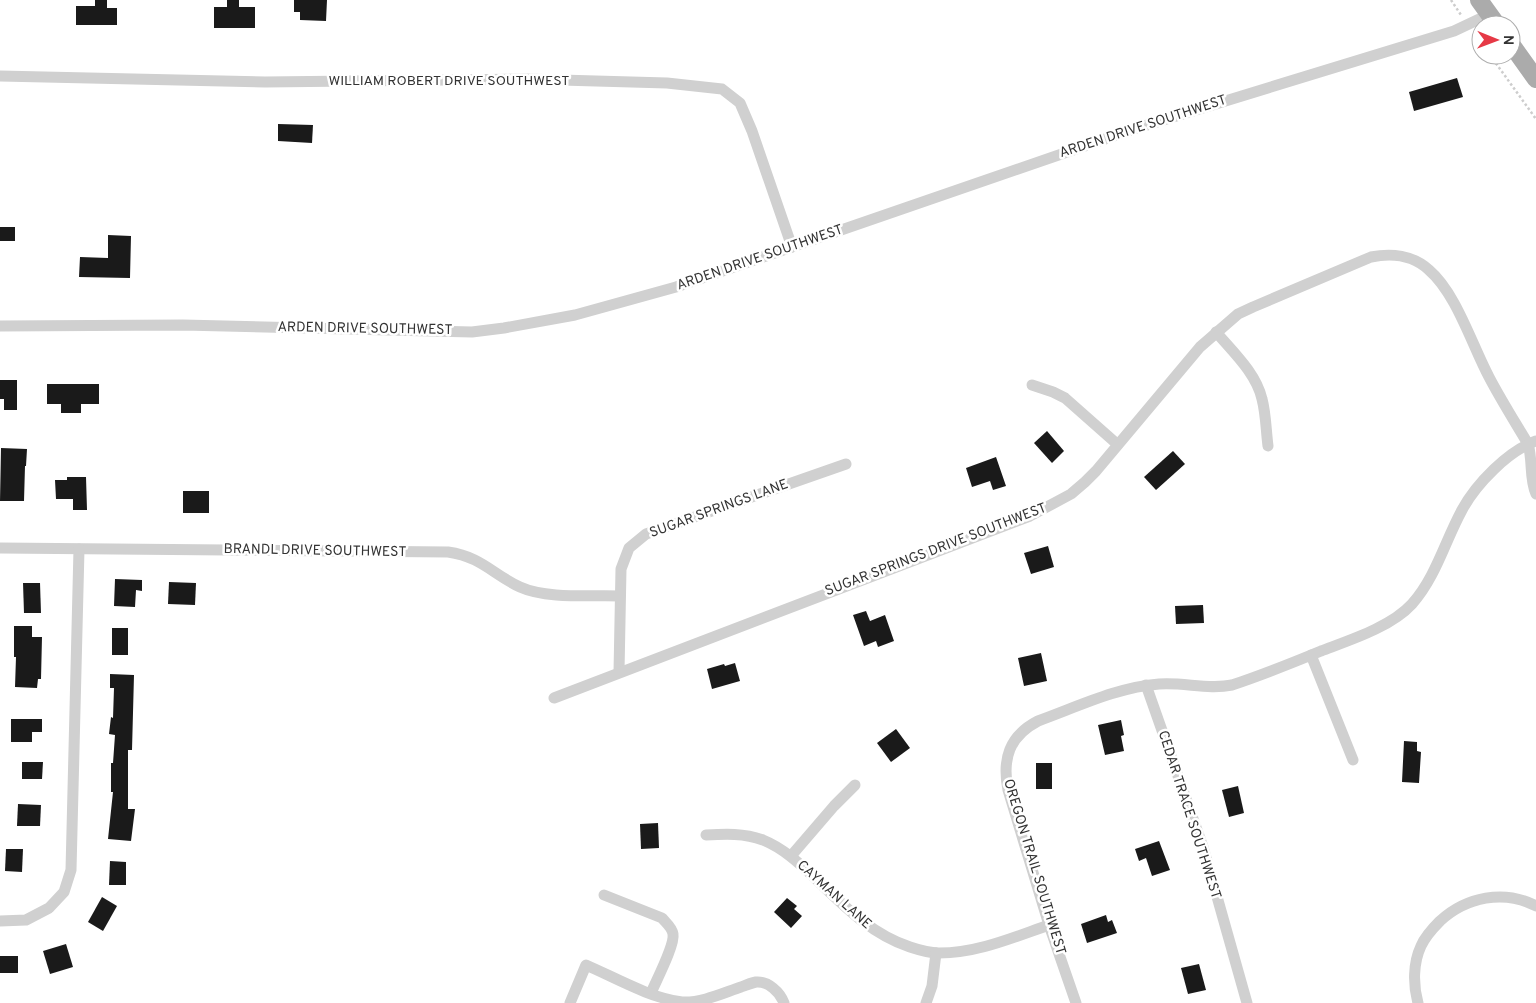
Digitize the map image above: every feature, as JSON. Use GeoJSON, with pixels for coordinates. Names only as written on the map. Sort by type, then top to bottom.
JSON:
{"type":"FeatureCollection","features":[{"type":"Feature","properties":{"kind":"main road"},"geometry":{"type":"LineString","coordinates":[[1479,0],[1490,15]]}},
{"type":"Feature","properties":{"kind":"main road"},"geometry":{"type":"LineString","coordinates":[[1521,58],[1536,79]]}},
{"type":"Feature","properties":{"kind":"street","name":"ARDEN DRIVE SOUTHWEST"},"geometry":{"type":"LineString","coordinates":[[0,326],[183,325],[472,332],[575,315],[676,287],[1134,129],[1471,26]]}},
{"type":"Feature","properties":{"kind":"street","name":"WILLIAM ROBERT DRIVE SOUTHWEST"},"geometry":{"type":"LineString","coordinates":[[0,76],[264,82],[525,79],[667,83],[722,89],[740,103],[752,131],[792,247]]}},
{"type":"Feature","properties":{"kind":"street","name":"SUGAR SPRINGS DRIVE SOUTHWEST"},"geometry":{"type":"LineString","coordinates":[[554,698],[1037,512],[1071,494],[1096,471],[1200,347],[1238,314],[1371,257],[1390,255],[1404,257],[1419,263],[1429,270],[1442,285],[1454,304],[1489,377],[1532,442]]}},
{"type":"Feature","properties":{"kind":"street"},"geometry":{"type":"LineString","coordinates":[[1216,332],[1244,364],[1258,388],[1262,400],[1268,446]]}},
{"type":"Feature","properties":{"kind":"street"},"geometry":{"type":"LineString","coordinates":[[1032,385],[1065,398],[1117,444]]}},
{"type":"Feature","properties":{"kind":"street"},"geometry":{"type":"LineString","coordinates":[[1532,442],[1533,487],[1536,494]]}},
{"type":"Feature","properties":{"kind":"street","name":"OREGON TRAIL SOUTHWEST"},"geometry":{"type":"LineString","coordinates":[[1076,1003],[1049,925],[1008,790],[1005,774],[1008,754],[1013,742],[1025,728],[1038,721],[1122,691],[1162,683],[1223,687],[1249,679],[1376,628],[1403,612],[1422,592],[1439,562],[1462,510],[1474,493],[1500,465],[1532,442]]}},
{"type":"Feature","properties":{"kind":"street","name":"SUGAR SPRINGS LANE"},"geometry":{"type":"LineString","coordinates":[[619,672],[621,569],[629,548],[646,534],[846,464]]}},
{"type":"Feature","properties":{"kind":"street","name":"BRANDL DRIVE SOUTHWEST"},"geometry":{"type":"LineString","coordinates":[[0,548],[448,552],[478,561],[519,587],[538,594],[620,596]]}},
{"type":"Feature","properties":{"kind":"street"},"geometry":{"type":"LineString","coordinates":[[0,920],[26,920],[49,908],[64,892],[71,870],[79,549]]}},
{"type":"Feature","properties":{"kind":"street"},"geometry":{"type":"LineString","coordinates":[[1310,655],[1353,760]]}},
{"type":"Feature","properties":{"kind":"street","name":"CEDAR TRACE SOUTHWEST"},"geometry":{"type":"LineString","coordinates":[[1146,685],[1202,847],[1247,1003]]}},
{"type":"Feature","properties":{"kind":"street"},"geometry":{"type":"LineString","coordinates":[[791,856],[834,806],[855,785]]}},
{"type":"Feature","properties":{"kind":"street","name":"CAYMAN LANE"},"geometry":{"type":"LineString","coordinates":[[706,835],[734,834],[747,836],[762,840],[791,856],[869,927],[901,944],[936,953],[954,953],[979,949],[1049,925]]}},
{"type":"Feature","properties":{"kind":"street"},"geometry":{"type":"LineString","coordinates":[[604,895],[662,918],[673,934],[673,943],[651,993]]}},
{"type":"Feature","properties":{"kind":"street"},"geometry":{"type":"LineString","coordinates":[[1418,1003],[1414,984],[1416,964],[1421,945],[1433,928],[1447,915],[1461,906],[1476,900],[1492,897],[1516,898],[1536,906]]}},
{"type":"Feature","properties":{"kind":"street"},"geometry":{"type":"LineString","coordinates":[[926,1003],[932,986],[936,953]]}},
{"type":"Feature","properties":{"kind":"street"},"geometry":{"type":"LineString","coordinates":[[570,1003],[586,965],[651,993],[684,1003],[701,1001],[755,982],[766,983],[782,995],[784,1003]]}},
{"type":"Feature","properties":{"kind":"path"},"geometry":{"type":"LineString","coordinates":[[1497,65],[1536,119]]}},
{"type":"Feature","properties":{"kind":"building"},"geometry":{"type":"Polygon","coordinates":[[[95,0],[107,0],[107,8],[117,8],[117,25],[76,25],[76,6],[95,6],[95,0]]]}},
{"type":"Feature","properties":{"kind":"building"},"geometry":{"type":"Polygon","coordinates":[[[227,0],[239,0],[239,7],[255,7],[255,28],[214,28],[214,7],[227,7],[227,0]]]}},
{"type":"Feature","properties":{"kind":"building"},"geometry":{"type":"Polygon","coordinates":[[[294,0],[327,0],[326,21],[300,20],[300,12],[294,12],[294,0]]]}},
{"type":"Feature","properties":{"kind":"building"},"geometry":{"type":"Polygon","coordinates":[[[1457,78],[1463,97],[1414,111],[1409,92],[1457,78]]]}},
{"type":"Feature","properties":{"kind":"building"},"geometry":{"type":"Polygon","coordinates":[[[278,124],[313,125],[312,143],[278,141],[278,124]]]}},
{"type":"Feature","properties":{"kind":"building"},"geometry":{"type":"Polygon","coordinates":[[[0,227],[15,227],[15,241],[0,241],[0,227]]]}},
{"type":"Feature","properties":{"kind":"building"},"geometry":{"type":"Polygon","coordinates":[[[108,235],[131,236],[130,278],[79,277],[80,257],[108,258],[108,235]]]}},
{"type":"Feature","properties":{"kind":"building"},"geometry":{"type":"Polygon","coordinates":[[[0,380],[17,380],[17,410],[4,410],[4,399],[0,399],[0,380]]]}},
{"type":"Feature","properties":{"kind":"building"},"geometry":{"type":"Polygon","coordinates":[[[47,384],[99,384],[99,404],[81,404],[81,413],[61,413],[61,404],[47,404],[47,384]]]}},
{"type":"Feature","properties":{"kind":"building"},"geometry":{"type":"Polygon","coordinates":[[[1047,431],[1064,451],[1052,463],[1034,443],[1047,431]]]}},
{"type":"Feature","properties":{"kind":"building"},"geometry":{"type":"Polygon","coordinates":[[[1,448],[27,449],[24,501],[0,501],[1,448]]]}},
{"type":"Feature","properties":{"kind":"building"},"geometry":{"type":"Polygon","coordinates":[[[1173,451],[1185,464],[1156,490],[1144,477],[1173,451]]]}},
{"type":"Feature","properties":{"kind":"building"},"geometry":{"type":"Polygon","coordinates":[[[996,457],[1006,486],[993,490],[990,481],[972,487],[966,468],[996,457]]]}},
{"type":"Feature","properties":{"kind":"building"},"geometry":{"type":"Polygon","coordinates":[[[67,477],[86,477],[87,510],[73,510],[73,499],[56,499],[55,480],[67,480],[67,477]]]}},
{"type":"Feature","properties":{"kind":"building"},"geometry":{"type":"Polygon","coordinates":[[[183,491],[209,491],[209,513],[183,513],[183,491]]]}},
{"type":"Feature","properties":{"kind":"building"},"geometry":{"type":"Polygon","coordinates":[[[1048,546],[1054,567],[1031,574],[1024,553],[1048,546]]]}},
{"type":"Feature","properties":{"kind":"building"},"geometry":{"type":"Polygon","coordinates":[[[115,579],[142,580],[142,591],[136,590],[135,607],[114,606],[115,579]]]}},
{"type":"Feature","properties":{"kind":"building"},"geometry":{"type":"Polygon","coordinates":[[[169,582],[196,583],[195,605],[168,604],[169,582]]]}},
{"type":"Feature","properties":{"kind":"building"},"geometry":{"type":"Polygon","coordinates":[[[23,583],[40,583],[41,613],[24,613],[23,583]]]}},
{"type":"Feature","properties":{"kind":"building"},"geometry":{"type":"Polygon","coordinates":[[[1203,605],[1204,623],[1176,624],[1175,606],[1203,605]]]}},
{"type":"Feature","properties":{"kind":"building"},"geometry":{"type":"Polygon","coordinates":[[[866,611],[870,621],[885,615],[894,641],[878,647],[876,641],[864,646],[853,615],[866,611]]]}},
{"type":"Feature","properties":{"kind":"building"},"geometry":{"type":"Polygon","coordinates":[[[14,626],[32,626],[32,637],[42,637],[41,679],[38,679],[37,688],[15,687],[14,626]]]}},
{"type":"Feature","properties":{"kind":"building"},"geometry":{"type":"Polygon","coordinates":[[[112,628],[128,628],[128,655],[112,655],[112,628]]]}},
{"type":"Feature","properties":{"kind":"building"},"geometry":{"type":"Polygon","coordinates":[[[1041,653],[1047,681],[1024,686],[1018,658],[1041,653]]]}},
{"type":"Feature","properties":{"kind":"building"},"geometry":{"type":"Polygon","coordinates":[[[735,663],[740,681],[712,689],[707,669],[735,663]]]}},
{"type":"Feature","properties":{"kind":"building"},"geometry":{"type":"Polygon","coordinates":[[[110,674],[134,675],[132,750],[128,750],[128,809],[135,809],[131,841],[108,839],[113,792],[111,792],[111,763],[113,763],[115,735],[109,734],[111,717],[113,718],[114,688],[110,688],[110,674]]]}},
{"type":"Feature","properties":{"kind":"building"},"geometry":{"type":"Polygon","coordinates":[[[11,719],[42,719],[42,732],[32,732],[32,742],[11,742],[11,719]]]}},
{"type":"Feature","properties":{"kind":"building"},"geometry":{"type":"Polygon","coordinates":[[[1121,720],[1124,735],[1121,736],[1124,751],[1105,755],[1098,725],[1121,720]]]}},
{"type":"Feature","properties":{"kind":"building"},"geometry":{"type":"Polygon","coordinates":[[[896,729],[910,748],[891,762],[877,743],[896,729]]]}},
{"type":"Feature","properties":{"kind":"building"},"geometry":{"type":"Polygon","coordinates":[[[1404,741],[1417,742],[1417,751],[1421,752],[1419,783],[1402,782],[1404,741]]]}},
{"type":"Feature","properties":{"kind":"building"},"geometry":{"type":"Polygon","coordinates":[[[22,762],[43,762],[42,779],[22,779],[22,762]]]}},
{"type":"Feature","properties":{"kind":"building"},"geometry":{"type":"Polygon","coordinates":[[[1036,763],[1052,763],[1052,789],[1036,789],[1036,763]]]}},
{"type":"Feature","properties":{"kind":"building"},"geometry":{"type":"Polygon","coordinates":[[[1238,786],[1244,813],[1229,817],[1222,790],[1238,786]]]}},
{"type":"Feature","properties":{"kind":"building"},"geometry":{"type":"Polygon","coordinates":[[[18,804],[41,805],[40,826],[17,826],[18,804]]]}},
{"type":"Feature","properties":{"kind":"building"},"geometry":{"type":"Polygon","coordinates":[[[658,823],[659,848],[641,849],[640,824],[658,823]]]}},
{"type":"Feature","properties":{"kind":"building"},"geometry":{"type":"Polygon","coordinates":[[[1159,841],[1170,870],[1152,876],[1146,858],[1139,861],[1135,849],[1159,841]]]}},
{"type":"Feature","properties":{"kind":"building"},"geometry":{"type":"Polygon","coordinates":[[[6,849],[23,849],[22,872],[5,871],[6,849]]]}},
{"type":"Feature","properties":{"kind":"building"},"geometry":{"type":"Polygon","coordinates":[[[110,861],[126,862],[126,885],[109,885],[110,861]]]}},
{"type":"Feature","properties":{"kind":"building"},"geometry":{"type":"Polygon","coordinates":[[[102,897],[117,906],[103,931],[88,922],[102,897]]]}},
{"type":"Feature","properties":{"kind":"building"},"geometry":{"type":"Polygon","coordinates":[[[787,898],[797,906],[794,909],[802,916],[791,928],[774,912],[787,898]]]}},
{"type":"Feature","properties":{"kind":"building"},"geometry":{"type":"Polygon","coordinates":[[[1106,915],[1108,922],[1112,920],[1117,933],[1087,943],[1081,924],[1106,915]]]}},
{"type":"Feature","properties":{"kind":"building"},"geometry":{"type":"Polygon","coordinates":[[[66,944],[73,967],[50,974],[43,951],[66,944]]]}},
{"type":"Feature","properties":{"kind":"building"},"geometry":{"type":"Polygon","coordinates":[[[0,956],[18,956],[18,973],[0,973],[0,956]]]}},
{"type":"Feature","properties":{"kind":"building"},"geometry":{"type":"Polygon","coordinates":[[[1199,964],[1206,990],[1188,994],[1181,968],[1199,964]]]}}]}
